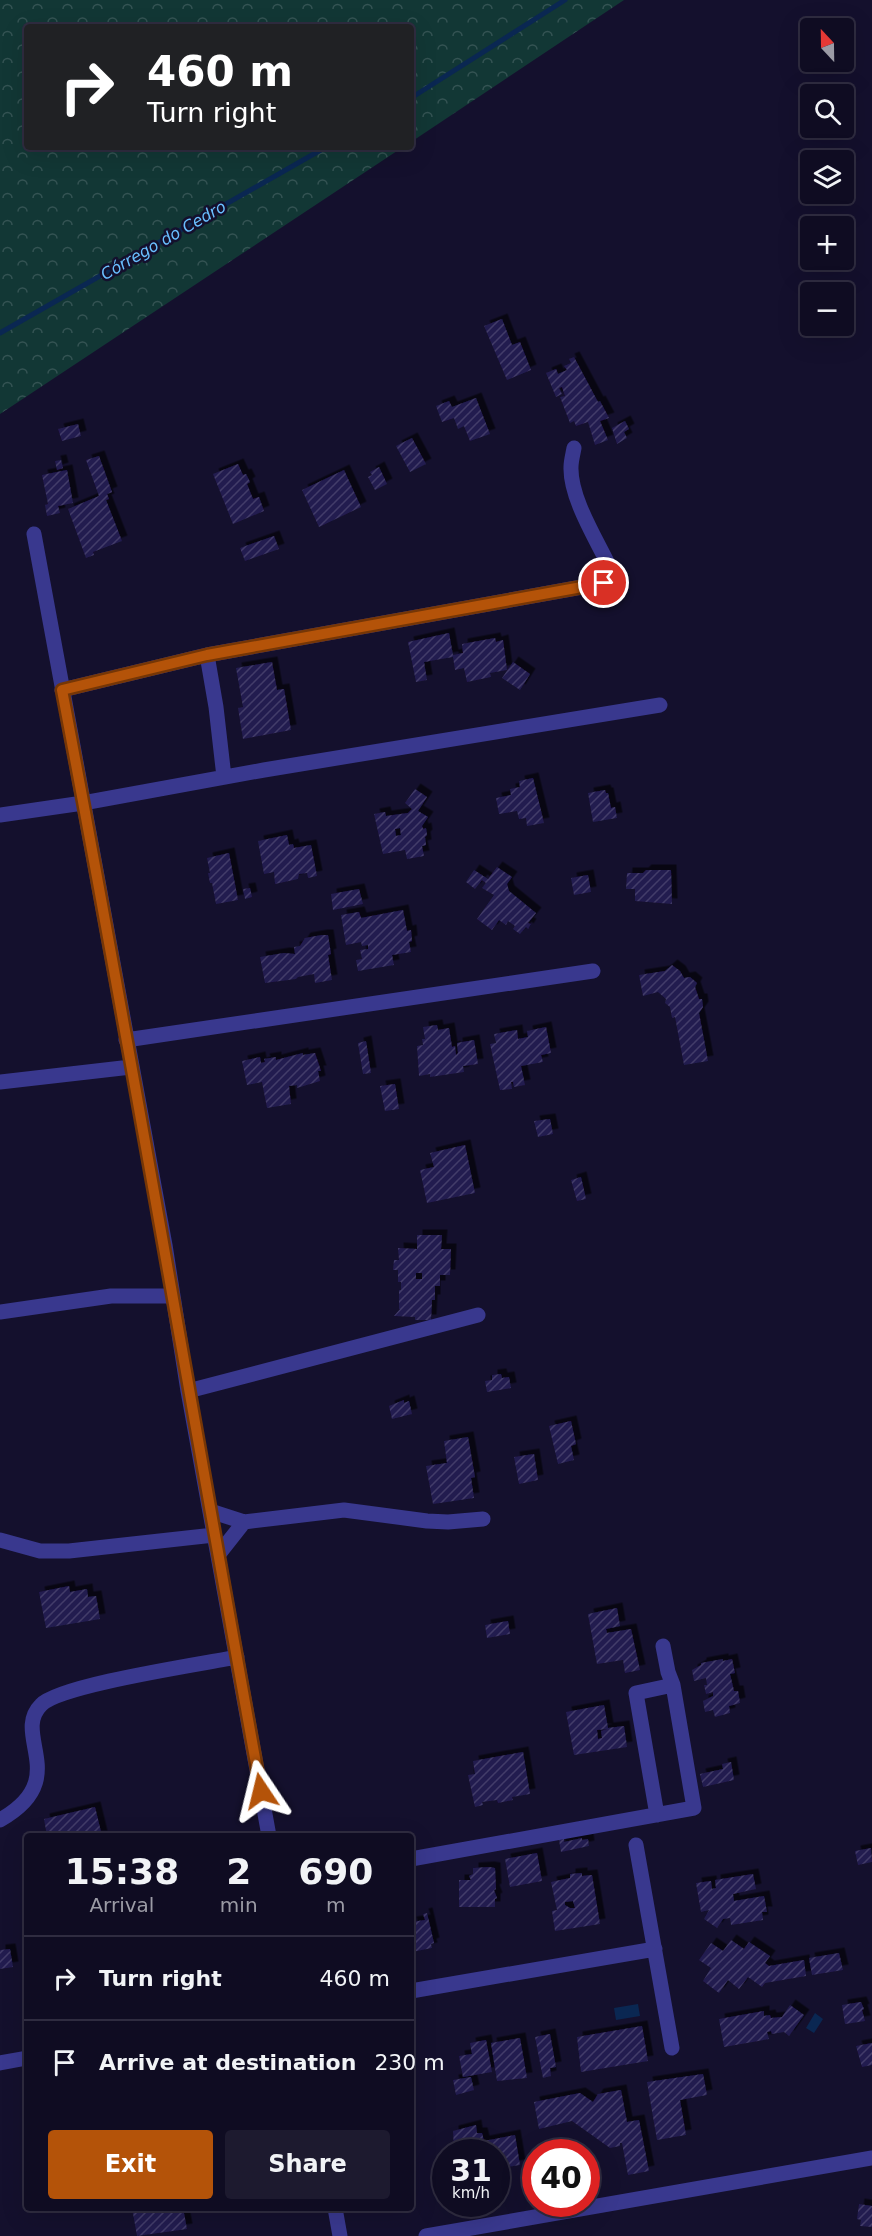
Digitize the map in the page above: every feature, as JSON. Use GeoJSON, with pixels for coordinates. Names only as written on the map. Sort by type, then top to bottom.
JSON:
{"type":"FeatureCollection","features":[{"type":"Feature","properties":{"kind":"street"},"geometry":{"type":"LineString","coordinates":[[62,690],[207,655],[604,583],[609,572],[608,564],[580,506],[573,484],[571,468],[574,448]]}},
{"type":"Feature","properties":{"kind":"street"},"geometry":{"type":"LineString","coordinates":[[34,534],[130,1067],[165,1245],[188,1391],[268,1833]]}},
{"type":"Feature","properties":{"kind":"street"},"geometry":{"type":"LineString","coordinates":[[207,655],[224,777]]}},
{"type":"Feature","properties":{"kind":"street"},"geometry":{"type":"LineString","coordinates":[[0,815],[83,803],[224,777],[660,705]]}},
{"type":"Feature","properties":{"kind":"street"},"geometry":{"type":"LineString","coordinates":[[126,1040],[593,971]]}},
{"type":"Feature","properties":{"kind":"street"},"geometry":{"type":"LineString","coordinates":[[0,1082],[130,1067]]}},
{"type":"Feature","properties":{"kind":"street"},"geometry":{"type":"LineString","coordinates":[[0,1312],[111,1296],[172,1296]]}},
{"type":"Feature","properties":{"kind":"street"},"geometry":{"type":"LineString","coordinates":[[188,1391],[478,1315]]}},
{"type":"Feature","properties":{"kind":"street"},"geometry":{"type":"LineString","coordinates":[[210,1511],[244,1522],[344,1510],[427,1521],[483,1519]]}},
{"type":"Feature","properties":{"kind":"street"},"geometry":{"type":"LineString","coordinates":[[218,1555],[244,1522]]}},
{"type":"Feature","properties":{"kind":"street"},"geometry":{"type":"LineString","coordinates":[[0,1540],[40,1551],[69,1551],[214,1534]]}},
{"type":"Feature","properties":{"kind":"street"},"geometry":{"type":"LineString","coordinates":[[414,1858],[694,1808],[673,1685],[663,1646]]}},
{"type":"Feature","properties":{"kind":"street"},"geometry":{"type":"LineString","coordinates":[[0,1820],[18,1808],[29,1797],[35,1786],[39,1771],[33,1716],[45,1701],[76,1689],[237,1657]]}},
{"type":"Feature","properties":{"kind":"street"},"geometry":{"type":"LineString","coordinates":[[657,1815],[636,1693],[673,1685]]}},
{"type":"Feature","properties":{"kind":"street"},"geometry":{"type":"LineString","coordinates":[[636,1845],[672,2048]]}},
{"type":"Feature","properties":{"kind":"street"},"geometry":{"type":"LineString","coordinates":[[414,1990],[656,1949]]}},
{"type":"Feature","properties":{"kind":"street"},"geometry":{"type":"LineString","coordinates":[[0,2063],[24,2059]]}},
{"type":"Feature","properties":{"kind":"street"},"geometry":{"type":"LineString","coordinates":[[426,2236],[872,2158]]}},
{"type":"Feature","properties":{"kind":"street"},"geometry":{"type":"LineString","coordinates":[[335,2211],[339,2235]]}},
{"type":"Feature","properties":{"kind":"green space"},"geometry":{"type":"Polygon","coordinates":[[[0,0],[624,0],[414,140],[414,24],[24,24],[24,150],[398,150],[0,414],[0,0]]]}},
{"type":"Feature","properties":{"kind":"water"},"geometry":{"type":"Polygon","coordinates":[[[638,2004],[640,2016],[616,2020],[614,2008],[638,2004]]]}},
{"type":"Feature","properties":{"kind":"water"},"geometry":{"type":"Polygon","coordinates":[[[815,2013],[823,2019],[814,2033],[806,2028],[815,2013]]]}},
{"type":"Feature","properties":{"kind":"building"},"geometry":{"type":"Polygon","coordinates":[[[502,319],[512,345],[520,342],[531,370],[507,380],[484,326],[502,319]]]}},
{"type":"Feature","properties":{"kind":"building"},"geometry":{"type":"Polygon","coordinates":[[[574,357],[609,418],[600,421],[608,440],[595,445],[588,422],[576,426],[574,421],[570,423],[560,397],[565,396],[562,387],[559,388],[562,394],[556,397],[546,373],[556,369],[558,374],[567,370],[564,366],[571,363],[569,359],[574,357]]]}},
{"type":"Feature","properties":{"kind":"building"},"geometry":{"type":"Polygon","coordinates":[[[476,398],[490,434],[470,441],[464,426],[458,429],[454,418],[442,422],[436,406],[449,401],[452,407],[476,398]]]}},
{"type":"Feature","properties":{"kind":"building"},"geometry":{"type":"Polygon","coordinates":[[[625,421],[629,429],[624,432],[627,438],[617,444],[612,428],[625,421]]]}},
{"type":"Feature","properties":{"kind":"building"},"geometry":{"type":"Polygon","coordinates":[[[78,424],[81,436],[62,441],[58,429],[78,424]]]}},
{"type":"Feature","properties":{"kind":"building"},"geometry":{"type":"Polygon","coordinates":[[[412,438],[426,464],[410,472],[396,446],[412,438]]]}},
{"type":"Feature","properties":{"kind":"building"},"geometry":{"type":"Polygon","coordinates":[[[99,456],[112,492],[107,494],[109,499],[106,500],[122,541],[93,552],[94,555],[86,558],[68,509],[99,496],[86,460],[99,456]]]}},
{"type":"Feature","properties":{"kind":"building"},"geometry":{"type":"Polygon","coordinates":[[[61,460],[63,468],[57,470],[55,461],[61,460]]]}},
{"type":"Feature","properties":{"kind":"building"},"geometry":{"type":"Polygon","coordinates":[[[238,464],[243,475],[246,474],[250,482],[247,484],[253,499],[259,497],[264,511],[233,524],[213,474],[238,464]]]}},
{"type":"Feature","properties":{"kind":"building"},"geometry":{"type":"Polygon","coordinates":[[[379,467],[387,484],[375,490],[368,477],[372,475],[370,472],[379,467]]]}},
{"type":"Feature","properties":{"kind":"building"},"geometry":{"type":"Polygon","coordinates":[[[67,470],[73,503],[58,506],[60,513],[47,516],[45,505],[48,504],[42,475],[67,470]]]}},
{"type":"Feature","properties":{"kind":"building"},"geometry":{"type":"Polygon","coordinates":[[[344,470],[361,507],[319,527],[302,490],[344,470]]]}},
{"type":"Feature","properties":{"kind":"building"},"geometry":{"type":"Polygon","coordinates":[[[274,536],[279,549],[245,561],[240,548],[274,536]]]}},
{"type":"Feature","properties":{"kind":"building"},"geometry":{"type":"Polygon","coordinates":[[[449,633],[453,655],[463,653],[462,644],[495,638],[496,642],[503,640],[507,670],[490,673],[491,677],[467,682],[464,668],[455,670],[453,657],[424,662],[427,680],[416,682],[408,642],[449,633]]]}},
{"type":"Feature","properties":{"kind":"building"},"geometry":{"type":"Polygon","coordinates":[[[272,662],[277,690],[284,689],[291,730],[243,739],[238,708],[243,707],[236,668],[272,662]]]}},
{"type":"Feature","properties":{"kind":"building"},"geometry":{"type":"Polygon","coordinates":[[[513,662],[530,674],[520,690],[502,678],[513,662]]]}},
{"type":"Feature","properties":{"kind":"building"},"geometry":{"type":"Polygon","coordinates":[[[533,778],[544,823],[527,826],[526,818],[519,819],[517,811],[499,814],[496,798],[511,795],[510,789],[520,787],[519,781],[533,778]]]}},
{"type":"Feature","properties":{"kind":"building"},"geometry":{"type":"Polygon","coordinates":[[[415,789],[427,797],[418,811],[428,817],[422,826],[423,829],[426,828],[427,835],[426,845],[422,846],[424,856],[407,859],[405,850],[383,854],[374,814],[385,812],[386,816],[408,813],[412,809],[405,803],[415,789]],[[400,828],[395,829],[396,836],[401,835],[400,828]]]}},
{"type":"Feature","properties":{"kind":"building"},"geometry":{"type":"Polygon","coordinates":[[[605,790],[608,793],[611,808],[615,807],[617,818],[593,822],[588,793],[605,790]]]}},
{"type":"Feature","properties":{"kind":"building"},"geometry":{"type":"Polygon","coordinates":[[[287,835],[289,845],[293,844],[294,848],[311,845],[317,876],[308,878],[307,873],[299,874],[298,879],[275,884],[274,872],[264,874],[258,841],[287,835]]]}},
{"type":"Feature","properties":{"kind":"building"},"geometry":{"type":"Polygon","coordinates":[[[229,853],[238,900],[216,904],[208,873],[210,873],[207,858],[229,853]]]}},
{"type":"Feature","properties":{"kind":"building"},"geometry":{"type":"Polygon","coordinates":[[[497,867],[512,877],[507,884],[509,891],[536,913],[528,923],[531,924],[528,929],[526,927],[520,934],[508,921],[506,925],[499,920],[492,930],[477,919],[494,895],[482,888],[486,883],[482,880],[475,889],[466,882],[474,870],[488,879],[497,867]]]}},
{"type":"Feature","properties":{"kind":"building"},"geometry":{"type":"Polygon","coordinates":[[[646,870],[671,870],[672,904],[635,901],[635,889],[626,889],[627,873],[643,873],[646,870]]]}},
{"type":"Feature","properties":{"kind":"building"},"geometry":{"type":"Polygon","coordinates":[[[588,875],[591,892],[574,895],[571,878],[588,875]]]}},
{"type":"Feature","properties":{"kind":"building"},"geometry":{"type":"Polygon","coordinates":[[[250,888],[252,897],[245,899],[243,889],[250,888]]]}},
{"type":"Feature","properties":{"kind":"building"},"geometry":{"type":"Polygon","coordinates":[[[359,889],[363,904],[333,910],[331,894],[359,889]]]}},
{"type":"Feature","properties":{"kind":"building"},"geometry":{"type":"Polygon","coordinates":[[[403,910],[407,931],[411,930],[412,941],[409,942],[411,952],[392,955],[394,965],[358,971],[356,960],[362,959],[360,950],[368,949],[368,945],[362,946],[361,942],[346,945],[341,915],[359,912],[361,918],[403,910]]]}},
{"type":"Feature","properties":{"kind":"building"},"geometry":{"type":"Polygon","coordinates":[[[328,935],[332,980],[315,983],[314,974],[265,983],[260,957],[284,953],[295,954],[294,947],[300,946],[305,938],[328,935]]]}},
{"type":"Feature","properties":{"kind":"building"},"geometry":{"type":"Polygon","coordinates":[[[672,965],[680,971],[684,978],[690,977],[697,983],[695,987],[699,999],[702,999],[703,1007],[699,1013],[708,1061],[684,1065],[675,1017],[672,1018],[670,1007],[665,1003],[666,999],[658,992],[643,996],[639,975],[665,971],[672,965]]]}},
{"type":"Feature","properties":{"kind":"building"},"geometry":{"type":"Polygon","coordinates":[[[437,1025],[438,1030],[449,1028],[452,1047],[455,1046],[456,1055],[458,1053],[457,1043],[474,1040],[478,1064],[463,1066],[464,1072],[430,1077],[430,1074],[419,1076],[417,1046],[423,1045],[422,1039],[425,1039],[423,1027],[437,1025]]]}},
{"type":"Feature","properties":{"kind":"building"},"geometry":{"type":"Polygon","coordinates":[[[546,1027],[551,1053],[541,1055],[543,1062],[521,1066],[525,1085],[514,1087],[511,1082],[512,1089],[500,1090],[490,1044],[496,1043],[494,1034],[517,1030],[518,1039],[528,1037],[527,1031],[546,1027]]]}},
{"type":"Feature","properties":{"kind":"building"},"geometry":{"type":"Polygon","coordinates":[[[366,1041],[371,1073],[363,1074],[358,1043],[366,1041]]]}},
{"type":"Feature","properties":{"kind":"building"},"geometry":{"type":"Polygon","coordinates":[[[303,1053],[303,1055],[315,1053],[321,1071],[318,1071],[320,1081],[297,1088],[297,1085],[289,1086],[291,1104],[267,1108],[262,1082],[247,1085],[242,1061],[260,1057],[261,1063],[265,1062],[264,1059],[276,1057],[276,1060],[303,1053]]]}},
{"type":"Feature","properties":{"kind":"building"},"geometry":{"type":"Polygon","coordinates":[[[395,1084],[399,1109],[385,1111],[380,1086],[395,1084]]]}},
{"type":"Feature","properties":{"kind":"building"},"geometry":{"type":"Polygon","coordinates":[[[550,1119],[553,1134],[538,1137],[534,1121],[550,1119]]]}},
{"type":"Feature","properties":{"kind":"building"},"geometry":{"type":"Polygon","coordinates":[[[465,1145],[475,1193],[427,1203],[420,1170],[434,1167],[430,1153],[465,1145]]]}},
{"type":"Feature","properties":{"kind":"building"},"geometry":{"type":"Polygon","coordinates":[[[581,1177],[586,1199],[577,1201],[571,1180],[581,1177]]]}},
{"type":"Feature","properties":{"kind":"building"},"geometry":{"type":"Polygon","coordinates":[[[417,1235],[442,1235],[441,1249],[451,1249],[450,1275],[440,1275],[440,1286],[435,1286],[431,1320],[394,1316],[400,1309],[401,1282],[398,1282],[398,1270],[393,1270],[394,1260],[399,1260],[398,1248],[417,1249],[417,1235]],[[416,1273],[416,1279],[422,1279],[422,1273],[416,1273]]]}},
{"type":"Feature","properties":{"kind":"building"},"geometry":{"type":"Polygon","coordinates":[[[501,1374],[502,1378],[509,1377],[511,1388],[487,1392],[485,1381],[492,1380],[492,1375],[501,1374]]]}},
{"type":"Feature","properties":{"kind":"building"},"geometry":{"type":"Polygon","coordinates":[[[404,1400],[404,1403],[409,1401],[412,1414],[392,1419],[389,1406],[404,1400]]]}},
{"type":"Feature","properties":{"kind":"building"},"geometry":{"type":"Polygon","coordinates":[[[571,1421],[576,1444],[571,1446],[574,1460],[558,1464],[549,1426],[571,1421]]]}},
{"type":"Feature","properties":{"kind":"building"},"geometry":{"type":"Polygon","coordinates":[[[468,1437],[475,1477],[471,1478],[474,1498],[433,1504],[426,1466],[447,1463],[444,1441],[468,1437]]]}},
{"type":"Feature","properties":{"kind":"building"},"geometry":{"type":"Polygon","coordinates":[[[534,1454],[538,1480],[519,1484],[514,1457],[534,1454]]]}},
{"type":"Feature","properties":{"kind":"building"},"geometry":{"type":"Polygon","coordinates":[[[69,1586],[70,1592],[87,1589],[88,1597],[96,1596],[100,1619],[46,1628],[39,1592],[69,1586]]]}},
{"type":"Feature","properties":{"kind":"building"},"geometry":{"type":"Polygon","coordinates":[[[617,1608],[620,1626],[606,1629],[607,1633],[631,1629],[640,1670],[625,1673],[623,1660],[597,1664],[588,1614],[617,1608]]]}},
{"type":"Feature","properties":{"kind":"building"},"geometry":{"type":"Polygon","coordinates":[[[508,1621],[510,1634],[487,1638],[485,1625],[508,1621]]]}},
{"type":"Feature","properties":{"kind":"building"},"geometry":{"type":"Polygon","coordinates":[[[723,1659],[723,1661],[732,1659],[735,1673],[730,1674],[734,1691],[738,1691],[740,1703],[729,1706],[730,1713],[715,1717],[713,1710],[705,1712],[703,1701],[713,1696],[713,1692],[706,1694],[704,1685],[707,1685],[706,1678],[694,1681],[692,1670],[701,1663],[723,1659]]]}},
{"type":"Feature","properties":{"kind":"building"},"geometry":{"type":"Polygon","coordinates":[[[604,1705],[608,1728],[624,1726],[627,1747],[574,1755],[566,1712],[604,1705]],[[607,1729],[597,1730],[598,1739],[602,1738],[601,1731],[607,1729]]]}},
{"type":"Feature","properties":{"kind":"building"},"geometry":{"type":"Polygon","coordinates":[[[523,1752],[530,1794],[512,1797],[513,1800],[498,1803],[497,1800],[482,1802],[483,1805],[475,1807],[468,1775],[475,1774],[473,1761],[523,1752]]]}},
{"type":"Feature","properties":{"kind":"building"},"geometry":{"type":"Polygon","coordinates":[[[731,1762],[734,1780],[703,1787],[700,1774],[723,1769],[722,1764],[731,1762]]]}},
{"type":"Feature","properties":{"kind":"building"},"geometry":{"type":"Polygon","coordinates":[[[95,1807],[101,1833],[46,1833],[44,1819],[95,1807]]]}},
{"type":"Feature","properties":{"kind":"building"},"geometry":{"type":"Polygon","coordinates":[[[582,1838],[582,1840],[588,1839],[589,1846],[561,1852],[559,1840],[564,1839],[564,1842],[582,1838]]]}},
{"type":"Feature","properties":{"kind":"building"},"geometry":{"type":"Polygon","coordinates":[[[871,1848],[872,1862],[858,1865],[855,1851],[871,1848]]]}},
{"type":"Feature","properties":{"kind":"building"},"geometry":{"type":"Polygon","coordinates":[[[537,1853],[542,1881],[510,1887],[505,1859],[537,1853]]]}},
{"type":"Feature","properties":{"kind":"building"},"geometry":{"type":"Polygon","coordinates":[[[473,1868],[495,1868],[496,1889],[494,1890],[497,1898],[495,1907],[459,1907],[459,1880],[471,1880],[469,1876],[473,1874],[473,1868]]]}},
{"type":"Feature","properties":{"kind":"building"},"geometry":{"type":"Polygon","coordinates":[[[570,1874],[592,1875],[600,1924],[555,1931],[552,1911],[557,1910],[551,1882],[570,1878],[570,1874]],[[573,1901],[565,1902],[565,1905],[570,1908],[575,1908],[573,1901]]]}},
{"type":"Feature","properties":{"kind":"building"},"geometry":{"type":"Polygon","coordinates":[[[753,1874],[756,1889],[733,1894],[734,1901],[764,1896],[767,1912],[762,1912],[763,1920],[731,1925],[730,1918],[723,1919],[717,1928],[704,1919],[709,1910],[701,1912],[696,1883],[711,1881],[712,1889],[716,1888],[715,1880],[753,1874]]]}},
{"type":"Feature","properties":{"kind":"building"},"geometry":{"type":"Polygon","coordinates":[[[427,1913],[434,1943],[431,1944],[432,1948],[414,1952],[414,1922],[425,1920],[423,1914],[427,1913]]]}},
{"type":"Feature","properties":{"kind":"building"},"geometry":{"type":"Polygon","coordinates":[[[731,1940],[744,1949],[749,1942],[770,1956],[765,1963],[769,1966],[804,1960],[806,1976],[765,1983],[762,1987],[748,1977],[739,1989],[728,1980],[719,1993],[703,1981],[711,1968],[699,1960],[711,1943],[723,1951],[731,1940]]]}},
{"type":"Feature","properties":{"kind":"building"},"geometry":{"type":"Polygon","coordinates":[[[10,1949],[13,1967],[0,1969],[0,1950],[10,1949]]]}},
{"type":"Feature","properties":{"kind":"building"},"geometry":{"type":"Polygon","coordinates":[[[839,1953],[843,1970],[812,1975],[809,1958],[839,1953]]]}},
{"type":"Feature","properties":{"kind":"building"},"geometry":{"type":"Polygon","coordinates":[[[861,2002],[865,2021],[845,2024],[842,2005],[861,2002]]]}},
{"type":"Feature","properties":{"kind":"building"},"geometry":{"type":"Polygon","coordinates":[[[790,2005],[804,2015],[789,2036],[784,2032],[772,2034],[771,2031],[767,2032],[769,2039],[724,2047],[719,2019],[764,2011],[764,2016],[782,2017],[790,2005]]]}},
{"type":"Feature","properties":{"kind":"building"},"geometry":{"type":"Polygon","coordinates":[[[642,2026],[648,2061],[581,2072],[577,2037],[642,2026]]]}},
{"type":"Feature","properties":{"kind":"building"},"geometry":{"type":"Polygon","coordinates":[[[550,2034],[556,2067],[550,2068],[551,2076],[543,2078],[535,2037],[550,2034]]]}},
{"type":"Feature","properties":{"kind":"building"},"geometry":{"type":"Polygon","coordinates":[[[520,2038],[527,2078],[497,2081],[491,2043],[520,2038]]]}},
{"type":"Feature","properties":{"kind":"building"},"geometry":{"type":"Polygon","coordinates":[[[486,2040],[492,2072],[463,2077],[459,2056],[472,2054],[470,2043],[486,2040]]]}},
{"type":"Feature","properties":{"kind":"building"},"geometry":{"type":"Polygon","coordinates":[[[872,2043],[872,2065],[862,2067],[856,2046],[872,2043]]]}},
{"type":"Feature","properties":{"kind":"building"},"geometry":{"type":"Polygon","coordinates":[[[703,2074],[707,2095],[680,2100],[686,2135],[657,2140],[647,2082],[703,2074]]]}},
{"type":"Feature","properties":{"kind":"building"},"geometry":{"type":"Polygon","coordinates":[[[471,2077],[474,2090],[456,2095],[453,2080],[471,2077]]]}},
{"type":"Feature","properties":{"kind":"building"},"geometry":{"type":"Polygon","coordinates":[[[621,2090],[627,2122],[639,2120],[649,2171],[628,2175],[622,2143],[620,2146],[610,2148],[572,2121],[539,2129],[534,2102],[580,2093],[593,2102],[598,2094],[621,2090]]]}},
{"type":"Feature","properties":{"kind":"building"},"geometry":{"type":"Polygon","coordinates":[[[476,2125],[477,2133],[482,2133],[484,2139],[453,2139],[453,2131],[476,2125]]]}},
{"type":"Feature","properties":{"kind":"building"},"geometry":{"type":"Polygon","coordinates":[[[515,2135],[520,2165],[510,2167],[510,2139],[494,2139],[515,2135]]]}},
{"type":"Feature","properties":{"kind":"building"},"geometry":{"type":"Polygon","coordinates":[[[859,2204],[872,2206],[872,2227],[860,2226],[861,2220],[857,2219],[859,2204]]]}},
{"type":"Feature","properties":{"kind":"building"},"geometry":{"type":"Polygon","coordinates":[[[133,2211],[184,2211],[187,2229],[137,2236],[133,2211]]]}},
{"type":"Feature","properties":{"kind":"waterway","name":"Córrego do Cedro"},"geometry":{"type":"LineString","coordinates":[[414,96],[565,0]]}},
{"type":"Feature","properties":{"kind":"waterway","name":"Córrego do Cedro"},"geometry":{"type":"LineString","coordinates":[[0,333],[321,150]]}},
{"type":"Feature","properties":{"kind":"route"},"geometry":{"type":"LineString","coordinates":[[261,1791],[188,1391],[165,1245],[130,1067],[62,690],[207,655],[604,583]]}}]}
